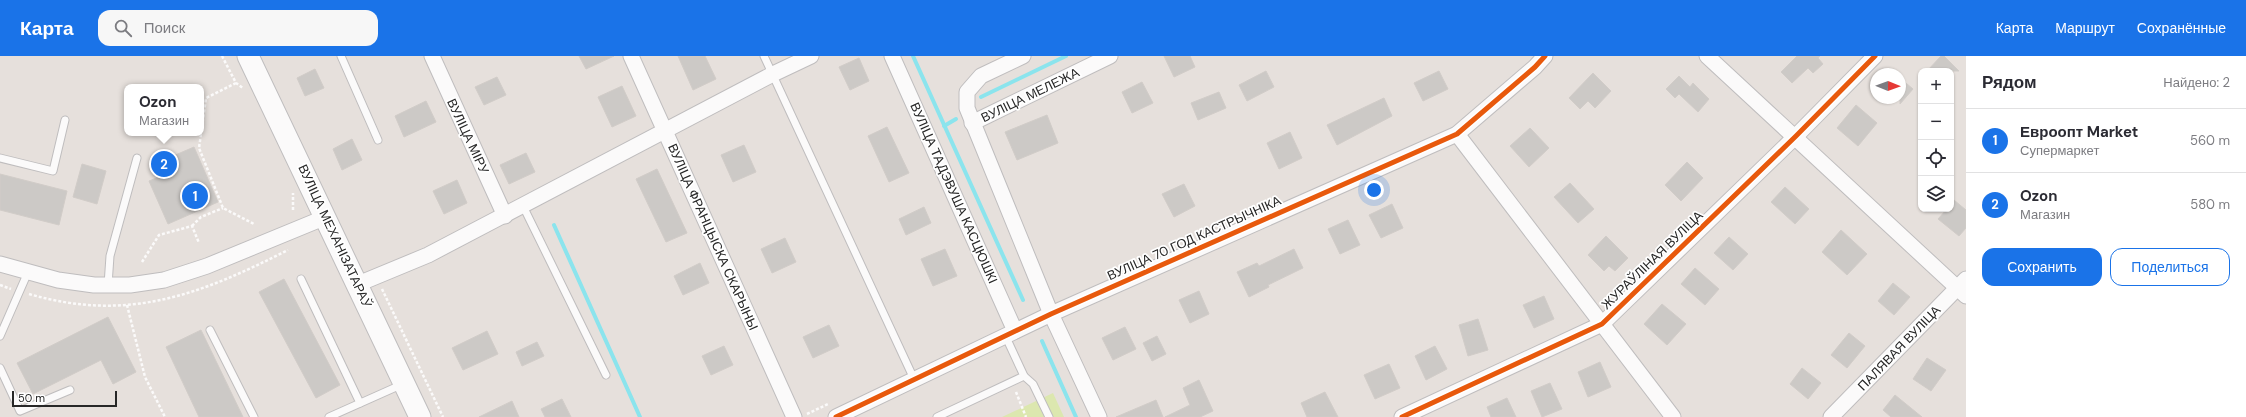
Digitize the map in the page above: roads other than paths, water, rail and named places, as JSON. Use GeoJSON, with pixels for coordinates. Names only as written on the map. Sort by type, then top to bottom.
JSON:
{"type":"FeatureCollection","features":[{"type":"Feature","properties":{"kind":"street","name":"ВУЛІЦА МЕХАНІЗАТАРАЎ"},"geometry":{"type":"LineString","coordinates":[[248,56],[326,216],[366,280],[403,384],[420,417]]}},
{"type":"Feature","properties":{"kind":"street","name":"ВУЛІЦА МІРУ"},"geometry":{"type":"LineString","coordinates":[[432,56],[505,216]]}},
{"type":"Feature","properties":{"kind":"street","name":"ВУЛІЦА ФРАНЦЫСКА СКАРЫНЫ"},"geometry":{"type":"LineString","coordinates":[[631,56],[794,417]]}},
{"type":"Feature","properties":{"kind":"street"},"geometry":{"type":"LineString","coordinates":[[366,280],[428,255],[505,216],[772,74],[811,56]]}},
{"type":"Feature","properties":{"kind":"street","name":"ВУЛІЦА ТАДЭВУША КАСЦЮШКІ"},"geometry":{"type":"LineString","coordinates":[[892,56],[1010,333]]}},
{"type":"Feature","properties":{"kind":"street"},"geometry":{"type":"LineString","coordinates":[[1023,56],[981,76],[972,84],[967,92],[966,101],[972,123],[1052,314],[1099,417]]}},
{"type":"Feature","properties":{"kind":"street","name":"ВУЛІЦА МЕЛЕЖА"},"geometry":{"type":"LineString","coordinates":[[972,123],[1110,56]]}},
{"type":"Feature","properties":{"kind":"street","name":"ВУЛІЦА 70 ГОД КАСТРЫЧНІКА"},"geometry":{"type":"LineString","coordinates":[[836,417],[1010,333],[1457,134],[1535,67],[1545,56]]}},
{"type":"Feature","properties":{"kind":"street"},"geometry":{"type":"LineString","coordinates":[[1707,56],[1963,288]]}},
{"type":"Feature","properties":{"kind":"street","name":"ЖУРАЎЛІНАЯ ВУЛІЦА"},"geometry":{"type":"LineString","coordinates":[[1402,417],[1602,324],[1796,136],[1874,56]]}},
{"type":"Feature","properties":{"kind":"street"},"geometry":{"type":"LineString","coordinates":[[1457,134],[1673,417]]}},
{"type":"Feature","properties":{"kind":"street"},"geometry":{"type":"LineString","coordinates":[[0,264],[58,280],[108,285],[130,285],[164,280],[207,266],[326,216]]}},
{"type":"Feature","properties":{"kind":"street","name":"ПАЛЯВАЯ ВУЛІЦА"},"geometry":{"type":"LineString","coordinates":[[1831,417],[1963,288]]}},
{"type":"Feature","properties":{"kind":"lane"},"geometry":{"type":"LineString","coordinates":[[341,56],[378,140]]}},
{"type":"Feature","properties":{"kind":"lane"},"geometry":{"type":"LineString","coordinates":[[764,56],[914,379]]}},
{"type":"Feature","properties":{"kind":"lane"},"geometry":{"type":"LineString","coordinates":[[0,158],[53,171],[65,120]]}},
{"type":"Feature","properties":{"kind":"lane"},"geometry":{"type":"LineString","coordinates":[[108,285],[110,256],[137,158]]}},
{"type":"Feature","properties":{"kind":"lane"},"geometry":{"type":"LineString","coordinates":[[523,206],[606,375]]}},
{"type":"Feature","properties":{"kind":"lane"},"geometry":{"type":"LineString","coordinates":[[0,336],[28,272]]}},
{"type":"Feature","properties":{"kind":"lane"},"geometry":{"type":"LineString","coordinates":[[301,279],[360,403]]}},
{"type":"Feature","properties":{"kind":"lane"},"geometry":{"type":"LineString","coordinates":[[210,330],[254,417]]}},
{"type":"Feature","properties":{"kind":"lane"},"geometry":{"type":"LineString","coordinates":[[1010,333],[1024,376],[1033,384],[1049,417]]}},
{"type":"Feature","properties":{"kind":"lane"},"geometry":{"type":"LineString","coordinates":[[0,368],[20,411],[70,390]]}},
{"type":"Feature","properties":{"kind":"lane"},"geometry":{"type":"LineString","coordinates":[[938,417],[1024,376]]}},
{"type":"Feature","properties":{"kind":"lane"},"geometry":{"type":"LineString","coordinates":[[328,417],[403,384]]}},
{"type":"Feature","properties":{"kind":"waterway"},"geometry":{"type":"LineString","coordinates":[[913,56],[1023,300]]}},
{"type":"Feature","properties":{"kind":"waterway"},"geometry":{"type":"LineString","coordinates":[[981,97],[1066,56]]}},
{"type":"Feature","properties":{"kind":"waterway"},"geometry":{"type":"LineString","coordinates":[[944,126],[956,119]]}},
{"type":"Feature","properties":{"kind":"waterway"},"geometry":{"type":"LineString","coordinates":[[554,225],[640,417]]}},
{"type":"Feature","properties":{"kind":"waterway"},"geometry":{"type":"LineString","coordinates":[[1042,341],[1076,417]]}},
{"type":"Feature","properties":{"kind":"place","name":"Ozon"},"geometry":{"type":"Point","coordinates":[164,164]}},
{"type":"Feature","properties":{"kind":"place","name":"Евроопт Market"},"geometry":{"type":"Point","coordinates":[195,196]}}]}
